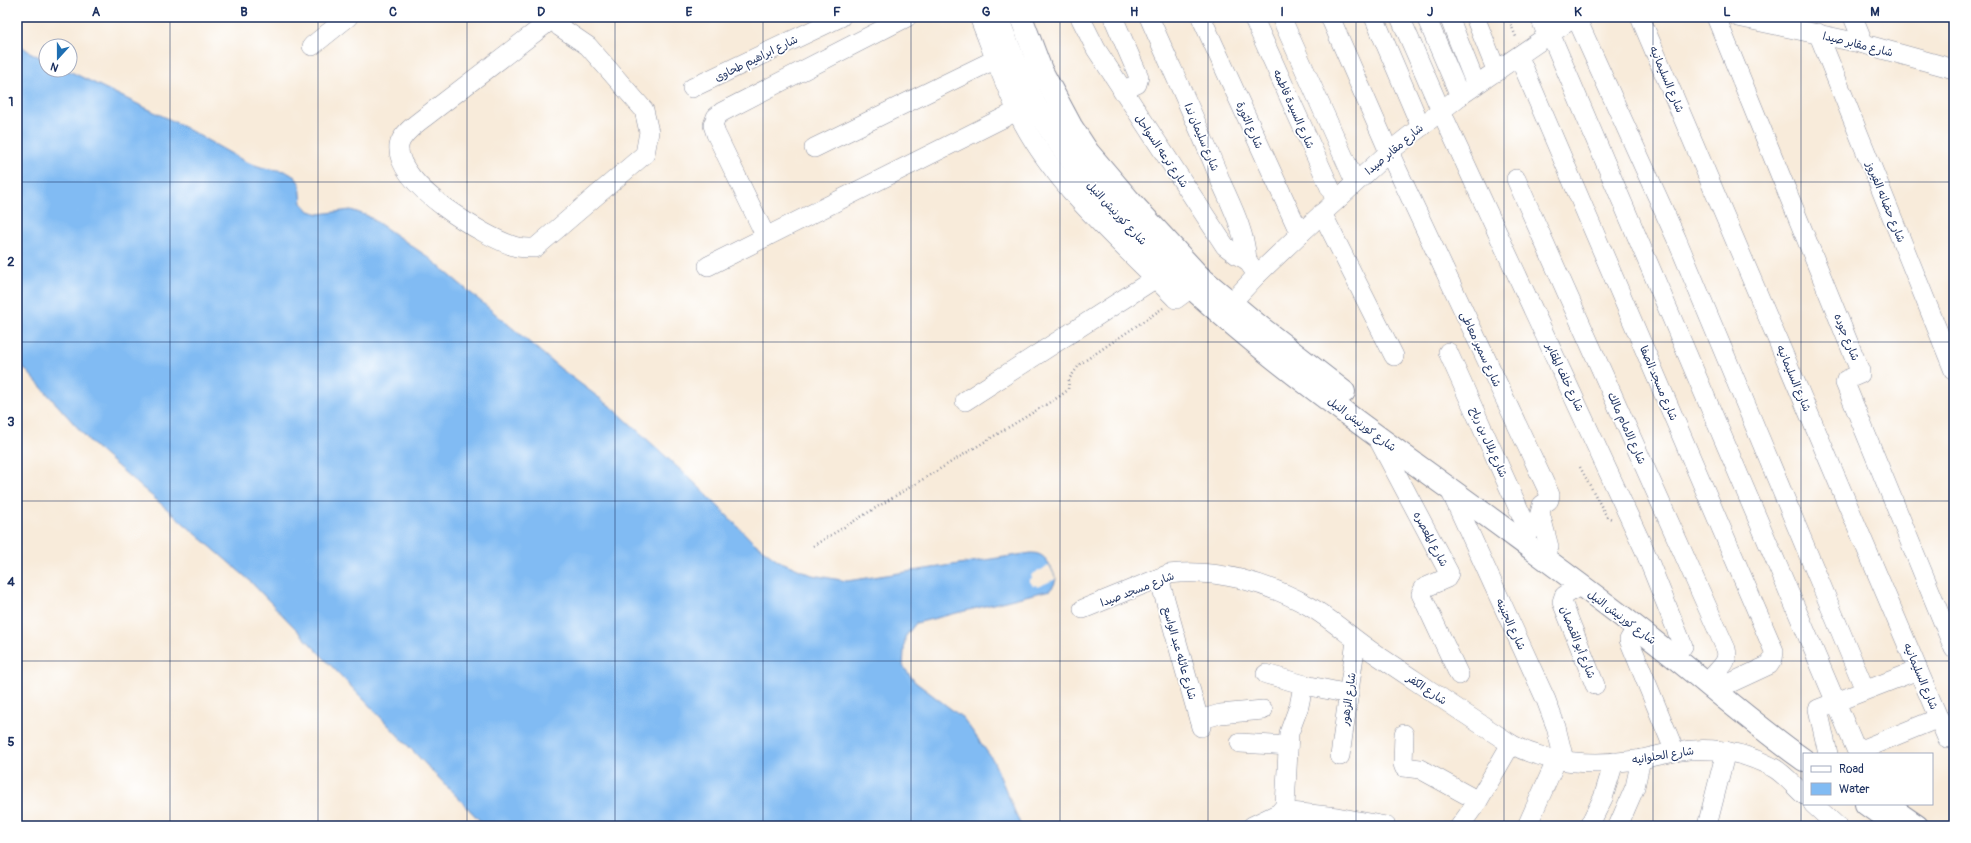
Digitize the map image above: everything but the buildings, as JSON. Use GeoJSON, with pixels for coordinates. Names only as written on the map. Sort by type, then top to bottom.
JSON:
{"type":"FeatureCollection","features":[{"type":"Feature","properties":{"kind":"main road","name":"شارع كورنيش النيل"},"geometry":{"type":"LineString","coordinates":[[997,17],[1022,79],[1034,103],[1062,148],[1199,276],[1231,303],[1435,462],[1683,646],[1720,680],[1816,753]]}},
{"type":"Feature","properties":{"kind":"main road","name":"شارع كورنيش النيل"},"geometry":{"type":"LineString","coordinates":[[1021,17],[1041,70],[1055,98],[1088,152],[1100,182],[1183,294],[1271,357],[1580,585],[1636,628],[1746,718],[1803,759]]}},
{"type":"Feature","properties":{"kind":"main road"},"geometry":{"type":"LineString","coordinates":[[1867,805],[1898,826]]}},
{"type":"Feature","properties":{"kind":"main road"},"geometry":{"type":"LineString","coordinates":[[1886,805],[1917,826]]}},
{"type":"Feature","properties":{"kind":"street"},"geometry":{"type":"LineString","coordinates":[[312,46],[348,17]]}},
{"type":"Feature","properties":{"kind":"street"},"geometry":{"type":"LineString","coordinates":[[554,17],[560,27],[588,46],[644,110],[649,132],[645,154],[535,248],[518,247],[487,234],[452,213],[419,187],[402,164],[399,146],[406,133],[425,117],[554,17]]}},
{"type":"Feature","properties":{"kind":"street","name":"شارع ابراهيم طحاوى"},"geometry":{"type":"LineString","coordinates":[[692,88],[841,17]]}},
{"type":"Feature","properties":{"kind":"street"},"geometry":{"type":"LineString","coordinates":[[766,237],[716,134],[713,125],[716,117],[722,112],[907,17]]}},
{"type":"Feature","properties":{"kind":"street"},"geometry":{"type":"LineString","coordinates":[[979,17],[1017,111],[1034,140],[1056,172],[1081,202],[1156,278],[1183,294]]}},
{"type":"Feature","properties":{"kind":"street","name":"شارع ترعه السواحل"},"geometry":{"type":"LineString","coordinates":[[1080,17],[1096,49],[1122,91],[1225,246],[1252,267]]}},
{"type":"Feature","properties":{"kind":"street"},"geometry":{"type":"LineString","coordinates":[[1113,17],[1139,77],[1137,84],[1122,91]]}},
{"type":"Feature","properties":{"kind":"street","name":"شارع سليمان ندا"},"geometry":{"type":"LineString","coordinates":[[1148,17],[1198,125],[1240,228],[1252,267]]}},
{"type":"Feature","properties":{"kind":"street","name":"شارع الثورة"},"geometry":{"type":"LineString","coordinates":[[1201,17],[1300,234]]}},
{"type":"Feature","properties":{"kind":"street","name":"شارع السيدة فاطمه"},"geometry":{"type":"LineString","coordinates":[[1253,17],[1329,207],[1394,356]]}},
{"type":"Feature","properties":{"kind":"street"},"geometry":{"type":"LineString","coordinates":[[1281,17],[1355,182]]}},
{"type":"Feature","properties":{"kind":"street"},"geometry":{"type":"LineString","coordinates":[[1330,17],[1389,152]]}},
{"type":"Feature","properties":{"kind":"street"},"geometry":{"type":"LineString","coordinates":[[1374,17],[1421,127]]}},
{"type":"Feature","properties":{"kind":"street","name":"شارع خلف المقابر"},"geometry":{"type":"LineString","coordinates":[[1400,17],[1441,111],[1627,511],[1683,646]]}},
{"type":"Feature","properties":{"kind":"street"},"geometry":{"type":"LineString","coordinates":[[1426,17],[1460,96]]}},
{"type":"Feature","properties":{"kind":"street"},"geometry":{"type":"LineString","coordinates":[[1449,17],[1476,85]]}},
{"type":"Feature","properties":{"kind":"street"},"geometry":{"type":"LineString","coordinates":[[1475,17],[1497,72]]}},
{"type":"Feature","properties":{"kind":"street"},"geometry":{"type":"LineString","coordinates":[[1540,17],[1561,24],[1677,240],[1864,690]]}},
{"type":"Feature","properties":{"kind":"street","name":"شارع السليمانيه"},"geometry":{"type":"LineString","coordinates":[[1640,17],[1947,738]]}},
{"type":"Feature","properties":{"kind":"street","name":"شارع جوده"},"geometry":{"type":"LineString","coordinates":[[1716,17],[1860,371],[1860,374],[1846,380],[1845,383],[1954,649]]}},
{"type":"Feature","properties":{"kind":"street","name":"شارع مقابر صيدا"},"geometry":{"type":"LineString","coordinates":[[1738,17],[1864,44],[1952,72]]}},
{"type":"Feature","properties":{"kind":"street"},"geometry":{"type":"LineString","coordinates":[[1853,17],[1864,44]]}},
{"type":"Feature","properties":{"kind":"street"},"geometry":{"type":"LineString","coordinates":[[1561,24],[1858,753],[1939,718]]}},
{"type":"Feature","properties":{"kind":"street","name":"شارع مقابر صيدا"},"geometry":{"type":"LineString","coordinates":[[1231,303],[1252,267],[1300,234],[1389,152],[1460,96],[1519,57],[1561,24]]}},
{"type":"Feature","properties":{"kind":"street","name":"شارع حضانه الفيروز"},"geometry":{"type":"LineString","coordinates":[[1818,33],[1954,372]]}},
{"type":"Feature","properties":{"kind":"street","name":"شارع مسجد الصفا"},"geometry":{"type":"LineString","coordinates":[[1519,57],[1774,651],[1773,659],[1769,665],[1720,680]]}},
{"type":"Feature","properties":{"kind":"street"},"geometry":{"type":"LineString","coordinates":[[814,148],[996,60]]}},
{"type":"Feature","properties":{"kind":"street"},"geometry":{"type":"LineString","coordinates":[[708,266],[1017,111]]}},
{"type":"Feature","properties":{"kind":"street","name":"شارع سمير معاطى"},"geometry":{"type":"LineString","coordinates":[[1389,152],[1550,495],[1549,500],[1542,505],[1540,513],[1549,547]]}},
{"type":"Feature","properties":{"kind":"street","name":"شارع الامام مالك"},"geometry":{"type":"LineString","coordinates":[[1516,178],[1726,649],[1727,659],[1720,680]]}},
{"type":"Feature","properties":{"kind":"street"},"geometry":{"type":"LineString","coordinates":[[965,401],[1156,278]]}},
{"type":"Feature","properties":{"kind":"street","name":"شارع بلال بن رباح"},"geometry":{"type":"LineString","coordinates":[[1448,352],[1529,532]]}},
{"type":"Feature","properties":{"kind":"street","name":"شارع المعصره"},"geometry":{"type":"LineString","coordinates":[[1376,434],[1449,573],[1447,578],[1424,588],[1421,594],[1459,675]]}},
{"type":"Feature","properties":{"kind":"street","name":"شارع الجنينه"},"geometry":{"type":"LineString","coordinates":[[1450,490],[1546,700],[1556,727],[1560,760]]}},
{"type":"Feature","properties":{"kind":"street","name":"شارع مسجد صيدا"},"geometry":{"type":"LineString","coordinates":[[1083,609],[1169,574],[1185,572],[1221,576],[1261,585],[1309,606],[1351,636]]}},
{"type":"Feature","properties":{"kind":"street","name":"شارع عائله عبد الواسع"},"geometry":{"type":"LineString","coordinates":[[1159,578],[1200,723],[1220,714],[1263,710]]}},
{"type":"Feature","properties":{"kind":"street","name":"شارع أبو القمصان"},"geometry":{"type":"LineString","coordinates":[[1580,585],[1564,596],[1562,602],[1595,685]]}},
{"type":"Feature","properties":{"kind":"street"},"geometry":{"type":"LineString","coordinates":[[1636,628],[1629,640],[1674,752]]}},
{"type":"Feature","properties":{"kind":"street","name":"شارع الزهور"},"geometry":{"type":"LineString","coordinates":[[1340,756],[1349,694],[1351,636]]}},
{"type":"Feature","properties":{"kind":"street","name":"شارع الكفر"},"geometry":{"type":"LineString","coordinates":[[1351,636],[1511,744]]}},
{"type":"Feature","properties":{"kind":"street"},"geometry":{"type":"LineString","coordinates":[[1828,753],[1817,710],[1836,701],[1918,670]]}},
{"type":"Feature","properties":{"kind":"street"},"geometry":{"type":"LineString","coordinates":[[1266,674],[1305,686],[1349,694]]}},
{"type":"Feature","properties":{"kind":"street"},"geometry":{"type":"LineString","coordinates":[[1252,826],[1282,811],[1286,803],[1289,733],[1305,686]]}},
{"type":"Feature","properties":{"kind":"street"},"geometry":{"type":"LineString","coordinates":[[1404,734],[1404,767],[1420,769],[1478,801]]}},
{"type":"Feature","properties":{"kind":"street"},"geometry":{"type":"LineString","coordinates":[[1240,743],[1288,746]]}},
{"type":"Feature","properties":{"kind":"street"},"geometry":{"type":"LineString","coordinates":[[1460,826],[1478,801],[1511,744]]}},
{"type":"Feature","properties":{"kind":"street","name":"شارع الحلوانيه"},"geometry":{"type":"LineString","coordinates":[[1511,744],[1539,757],[1560,760],[1614,762],[1641,759],[1674,752],[1709,749],[1726,751],[1749,757],[1774,768],[1803,795]]}},
{"type":"Feature","properties":{"kind":"street"},"geometry":{"type":"LineString","coordinates":[[1707,826],[1726,751]]}},
{"type":"Feature","properties":{"kind":"street"},"geometry":{"type":"LineString","coordinates":[[1618,826],[1635,787],[1641,759]]}},
{"type":"Feature","properties":{"kind":"street"},"geometry":{"type":"LineString","coordinates":[[1527,826],[1560,760]]}},
{"type":"Feature","properties":{"kind":"street"},"geometry":{"type":"LineString","coordinates":[[1589,826],[1603,798],[1614,762]]}},
{"type":"Feature","properties":{"kind":"street"},"geometry":{"type":"LineString","coordinates":[[1814,805],[1837,826]]}},
{"type":"Feature","properties":{"kind":"street"},"geometry":{"type":"LineString","coordinates":[[1282,811],[1313,821],[1373,823],[1386,826]]}},
{"type":"Feature","properties":{"kind":"path"},"geometry":{"type":"LineString","coordinates":[[812,546],[1060,396],[1068,390],[1069,379],[1080,364],[1183,294]]}},
{"type":"Feature","properties":{"kind":"path"},"geometry":{"type":"LineString","coordinates":[[1580,467],[1608,518],[1612,519],[1627,511]]}},
{"type":"Feature","properties":{"kind":"water"},"geometry":{"type":"Polygon","coordinates":[[[17,43],[38,56],[38,78],[78,78],[78,75],[175,122],[246,162],[264,168],[285,171],[295,177],[300,184],[302,203],[309,211],[319,214],[351,210],[368,216],[428,257],[561,369],[614,409],[698,486],[753,542],[779,561],[812,575],[847,581],[1031,553],[1041,555],[1050,565],[1056,579],[1050,590],[916,623],[905,637],[903,666],[915,682],[963,718],[993,760],[1021,826],[485,826],[248,579],[94,446],[17,360],[17,43]]]}},
{"type":"Feature","properties":{"kind":"pier"},"geometry":{"type":"Polygon","coordinates":[[[1049,565],[1056,579],[1037,587],[1036,585],[1033,586],[1029,580],[1032,578],[1031,575],[1049,565]]]}}]}
